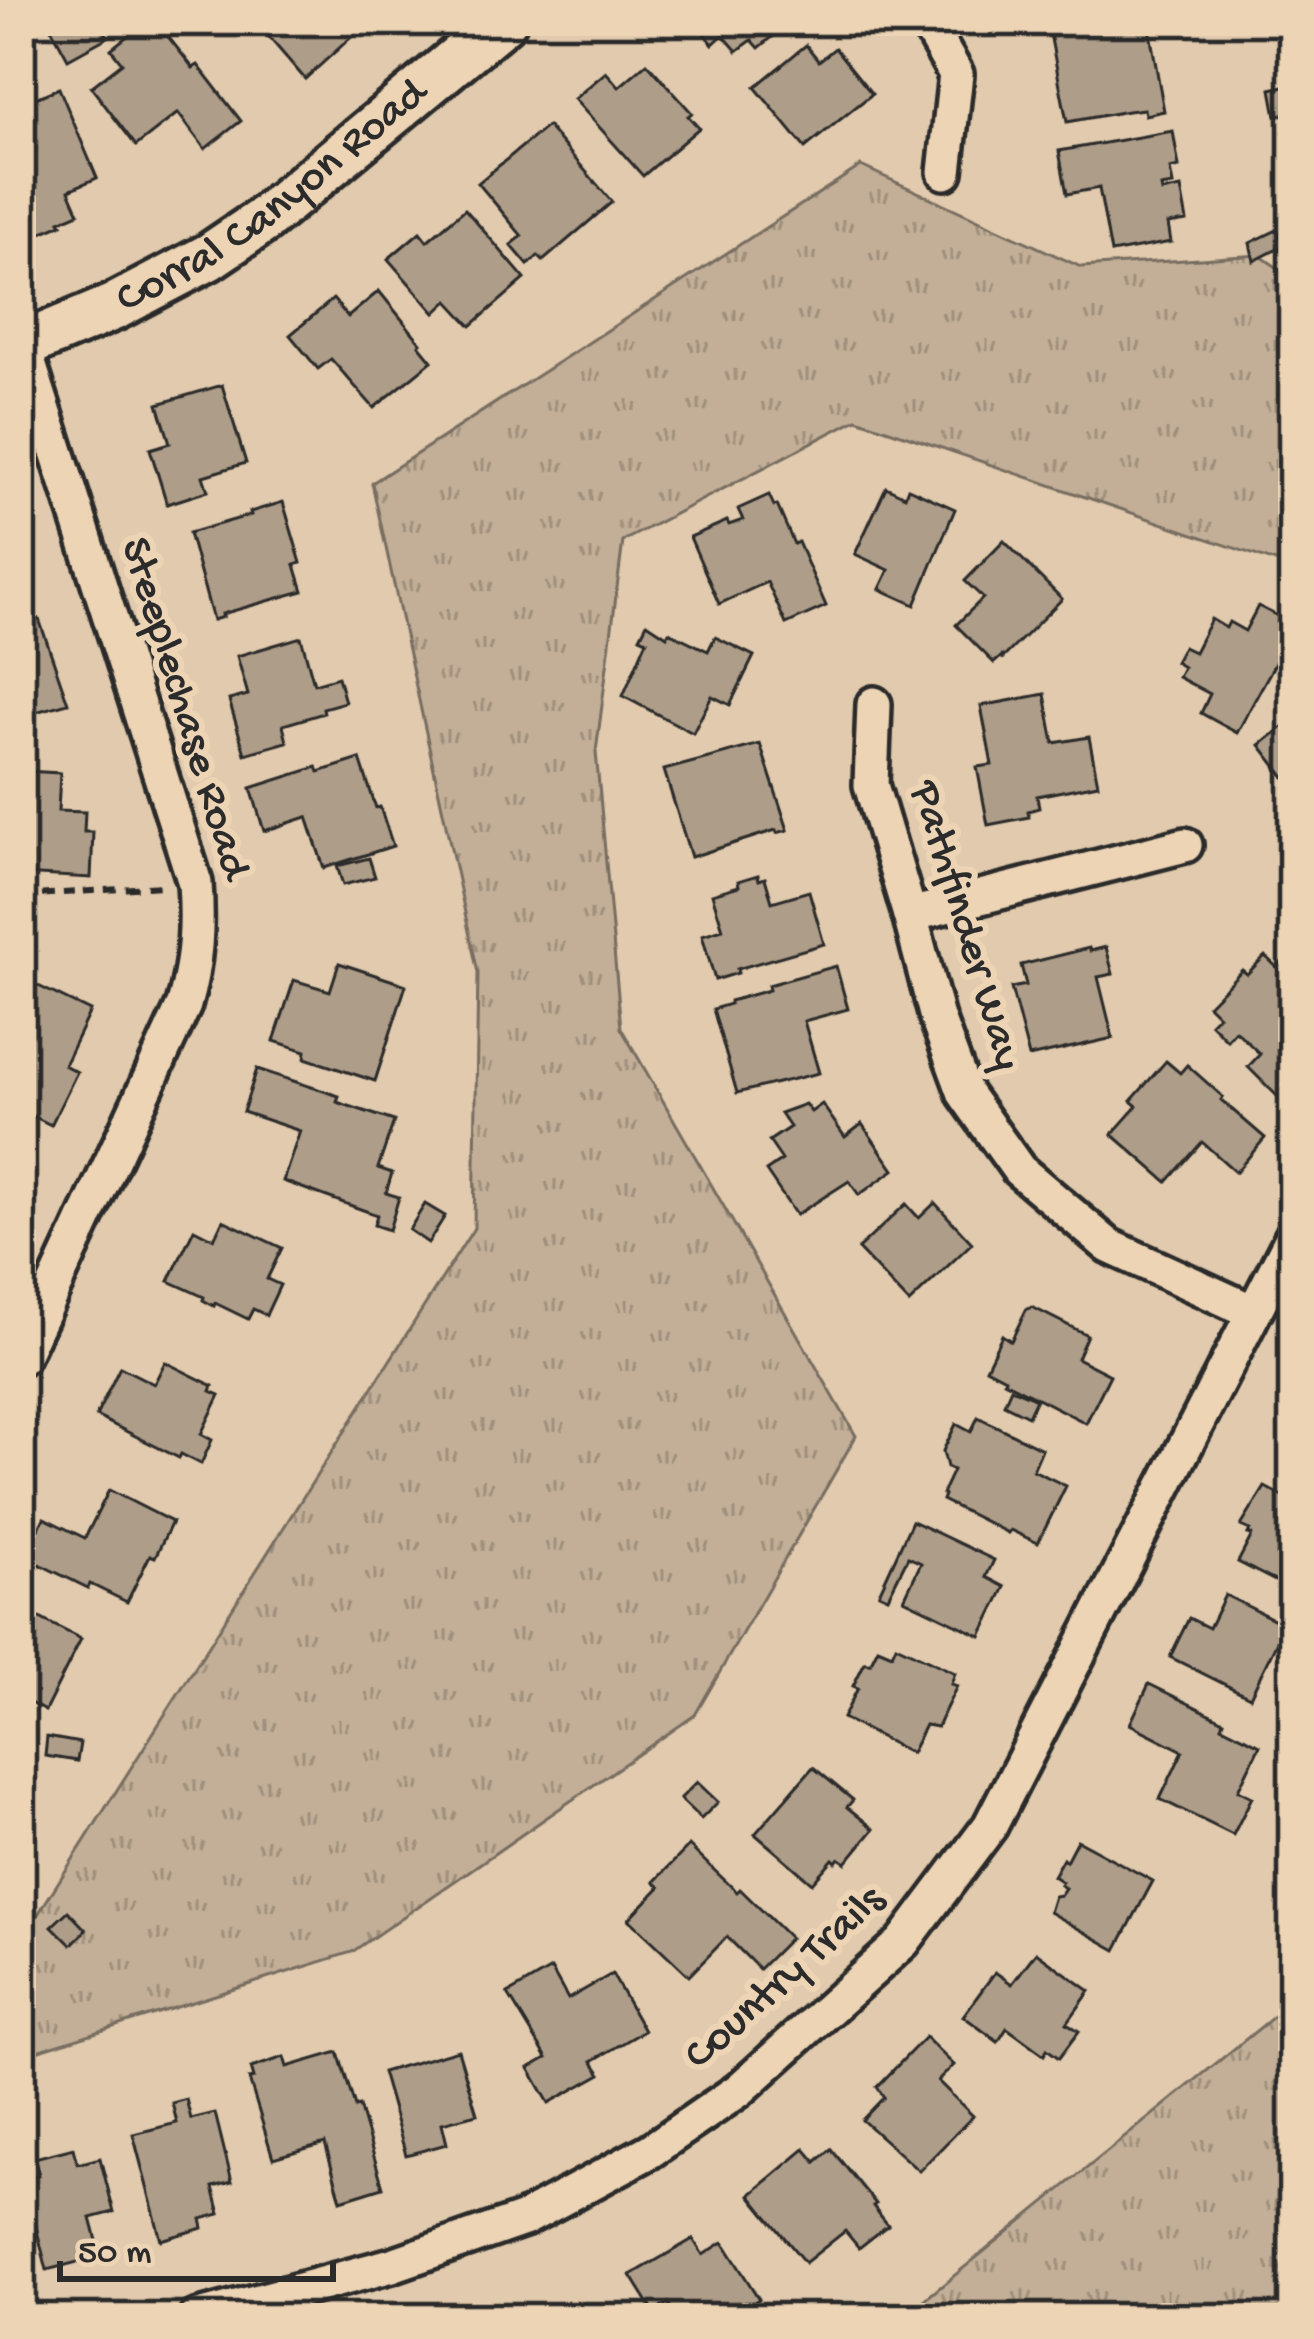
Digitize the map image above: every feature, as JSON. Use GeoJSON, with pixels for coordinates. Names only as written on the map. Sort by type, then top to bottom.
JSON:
{"type":"FeatureCollection","features":[{"type":"Feature","properties":{"kind":"main road","name":"Corral Canyon Road"},"geometry":{"type":"LineString","coordinates":[[22,345],[115,307],[209,257],[262,221],[487,26]]}},
{"type":"Feature","properties":{"kind":"street"},"geometry":{"type":"LineString","coordinates":[[926,21],[956,74],[945,172]]}},
{"type":"Feature","properties":{"kind":"street","name":"Steeplechase Road"},"geometry":{"type":"LineString","coordinates":[[21,1358],[184,1005],[197,950],[195,883],[22,345]]}},
{"type":"Feature","properties":{"kind":"street","name":"Pathfinder Way"},"geometry":{"type":"LineString","coordinates":[[874,704],[871,785],[937,1018],[965,1094],[1019,1170],[1109,1246],[1253,1312]]}},
{"type":"Feature","properties":{"kind":"street"},"geometry":{"type":"LineString","coordinates":[[910,915],[1184,845]]}},
{"type":"Feature","properties":{"kind":"street","name":"Country Trails"},"geometry":{"type":"LineString","coordinates":[[196,2318],[392,2264],[524,2219],[650,2151],[739,2090],[903,1942],[990,1826],[1293,1236]]}},
{"type":"Feature","properties":{"kind":"path"},"geometry":{"type":"LineString","coordinates":[[21,896],[195,883]]}},
{"type":"Feature","properties":{"kind":"green space"},"geometry":{"type":"Polygon","coordinates":[[[861,166],[1081,267],[1259,255],[1293,278],[1293,568],[857,419],[623,541],[596,752],[621,1028],[856,1436],[695,1715],[352,1952],[21,2056],[21,1941],[474,1228],[478,973],[372,483],[861,166]]]}},
{"type":"Feature","properties":{"kind":"green space"},"geometry":{"type":"Polygon","coordinates":[[[1293,2001],[1293,2318],[902,2318],[1293,2001]]]}},
{"type":"Feature","properties":{"kind":"building"},"geometry":{"type":"Polygon","coordinates":[[[58,21],[99,21],[108,37],[68,59],[50,26],[58,21]]]}},
{"type":"Feature","properties":{"kind":"building"},"geometry":{"type":"Polygon","coordinates":[[[146,21],[166,34],[193,68],[198,65],[241,121],[205,149],[178,113],[136,146],[91,87],[122,63],[111,49],[146,21]]]}},
{"type":"Feature","properties":{"kind":"building"},"geometry":{"type":"Polygon","coordinates":[[[257,21],[369,21],[305,79],[257,21]]]}},
{"type":"Feature","properties":{"kind":"building"},"geometry":{"type":"Polygon","coordinates":[[[694,21],[792,21],[759,48],[752,40],[737,51],[723,35],[713,44],[694,21]]]}},
{"type":"Feature","properties":{"kind":"building"},"geometry":{"type":"Polygon","coordinates":[[[1095,21],[1095,25],[1148,21],[1164,111],[1145,115],[1144,109],[1067,122],[1048,23],[1095,21]]]}},
{"type":"Feature","properties":{"kind":"building"},"geometry":{"type":"Polygon","coordinates":[[[806,45],[819,61],[835,48],[872,94],[805,148],[755,87],[806,45]]]}},
{"type":"Feature","properties":{"kind":"building"},"geometry":{"type":"Polygon","coordinates":[[[647,63],[692,113],[688,116],[699,128],[643,176],[574,99],[606,72],[619,87],[647,63]]]}},
{"type":"Feature","properties":{"kind":"building"},"geometry":{"type":"Polygon","coordinates":[[[1293,84],[1293,113],[1276,116],[1271,89],[1293,84]]]}},
{"type":"Feature","properties":{"kind":"building"},"geometry":{"type":"Polygon","coordinates":[[[59,88],[97,178],[69,190],[79,213],[24,240],[21,104],[59,88]]]}},
{"type":"Feature","properties":{"kind":"building"},"geometry":{"type":"Polygon","coordinates":[[[547,126],[612,202],[543,261],[538,256],[528,265],[511,245],[522,236],[478,183],[547,126]]]}},
{"type":"Feature","properties":{"kind":"building"},"geometry":{"type":"Polygon","coordinates":[[[1293,130],[1293,156],[1290,157],[1284,132],[1293,130]]]}},
{"type":"Feature","properties":{"kind":"building"},"geometry":{"type":"Polygon","coordinates":[[[1173,131],[1179,167],[1170,169],[1173,185],[1161,187],[1162,192],[1181,188],[1187,221],[1168,224],[1171,242],[1111,253],[1099,188],[1067,194],[1059,151],[1173,131]]]}},
{"type":"Feature","properties":{"kind":"building"},"geometry":{"type":"Polygon","coordinates":[[[465,209],[525,279],[471,326],[448,301],[435,313],[388,259],[420,232],[427,241],[465,209]]]}},
{"type":"Feature","properties":{"kind":"building"},"geometry":{"type":"Polygon","coordinates":[[[1277,230],[1285,245],[1254,261],[1250,243],[1277,230]]]}},
{"type":"Feature","properties":{"kind":"building"},"geometry":{"type":"Polygon","coordinates":[[[379,291],[432,361],[374,408],[331,359],[318,369],[290,335],[333,299],[348,317],[379,291]]]}},
{"type":"Feature","properties":{"kind":"building"},"geometry":{"type":"Polygon","coordinates":[[[222,385],[246,463],[203,476],[208,491],[167,504],[150,449],[170,443],[158,404],[222,385]]]}},
{"type":"Feature","properties":{"kind":"building"},"geometry":{"type":"Polygon","coordinates":[[[886,487],[905,496],[908,488],[955,509],[915,605],[880,589],[889,570],[855,554],[886,487]]]}},
{"type":"Feature","properties":{"kind":"building"},"geometry":{"type":"Polygon","coordinates":[[[769,495],[794,544],[798,542],[826,606],[786,624],[767,582],[719,604],[690,537],[727,521],[729,525],[743,520],[738,509],[769,495]]]}},
{"type":"Feature","properties":{"kind":"building"},"geometry":{"type":"Polygon","coordinates":[[[283,502],[301,563],[295,565],[303,591],[213,620],[189,533],[283,502]]]}},
{"type":"Feature","properties":{"kind":"building"},"geometry":{"type":"Polygon","coordinates":[[[1004,541],[1062,599],[994,663],[956,625],[983,598],[965,581],[1004,541]]]}},
{"type":"Feature","properties":{"kind":"building"},"geometry":{"type":"Polygon","coordinates":[[[1258,606],[1293,624],[1293,630],[1237,733],[1201,713],[1210,694],[1178,677],[1183,667],[1175,662],[1183,647],[1194,652],[1211,619],[1245,631],[1258,606]]]}},
{"type":"Feature","properties":{"kind":"building"},"geometry":{"type":"Polygon","coordinates":[[[39,619],[68,703],[21,716],[21,625],[39,619]]]}},
{"type":"Feature","properties":{"kind":"building"},"geometry":{"type":"Polygon","coordinates":[[[647,623],[708,651],[715,637],[754,656],[730,705],[712,696],[693,733],[623,696],[647,640],[640,637],[647,623]]]}},
{"type":"Feature","properties":{"kind":"building"},"geometry":{"type":"Polygon","coordinates":[[[301,637],[314,684],[338,677],[345,702],[283,725],[287,742],[245,754],[229,700],[248,695],[237,656],[301,637]]]}},
{"type":"Feature","properties":{"kind":"building"},"geometry":{"type":"Polygon","coordinates":[[[1045,694],[1054,743],[1089,737],[1098,784],[1037,796],[1039,808],[1028,811],[1029,817],[988,825],[977,767],[992,765],[981,706],[1045,694]]]}},
{"type":"Feature","properties":{"kind":"building"},"geometry":{"type":"Polygon","coordinates":[[[1289,722],[1293,724],[1293,788],[1260,745],[1289,722]]]}},
{"type":"Feature","properties":{"kind":"building"},"geometry":{"type":"Polygon","coordinates":[[[760,744],[788,830],[691,857],[664,770],[760,744]]]}},
{"type":"Feature","properties":{"kind":"building"},"geometry":{"type":"Polygon","coordinates":[[[360,759],[393,846],[324,868],[307,817],[264,831],[251,788],[360,759]]]}},
{"type":"Feature","properties":{"kind":"building"},"geometry":{"type":"Polygon","coordinates":[[[21,772],[60,773],[58,811],[85,812],[84,832],[93,832],[91,878],[21,874],[21,772]]]}},
{"type":"Feature","properties":{"kind":"building"},"geometry":{"type":"Polygon","coordinates":[[[369,858],[375,877],[343,885],[337,866],[369,858]]]}},
{"type":"Feature","properties":{"kind":"building"},"geometry":{"type":"Polygon","coordinates":[[[758,875],[759,880],[765,878],[772,902],[809,891],[824,944],[715,980],[702,935],[723,929],[712,894],[758,875]]]}},
{"type":"Feature","properties":{"kind":"building"},"geometry":{"type":"Polygon","coordinates":[[[1106,947],[1113,974],[1098,977],[1113,1038],[1029,1057],[1011,988],[1026,985],[1021,965],[1106,947]]]}},
{"type":"Feature","properties":{"kind":"building"},"geometry":{"type":"Polygon","coordinates":[[[1292,952],[1293,1086],[1280,1099],[1248,1067],[1260,1054],[1235,1031],[1227,1040],[1210,1023],[1218,1015],[1208,1005],[1242,970],[1247,974],[1265,956],[1286,976],[1280,964],[1292,952]]]}},
{"type":"Feature","properties":{"kind":"building"},"geometry":{"type":"Polygon","coordinates":[[[339,963],[406,985],[375,1081],[305,1058],[306,1051],[274,1041],[294,980],[330,991],[339,963]]]}},
{"type":"Feature","properties":{"kind":"building"},"geometry":{"type":"Polygon","coordinates":[[[836,966],[848,1009],[804,1021],[819,1073],[737,1093],[713,1009],[769,990],[768,985],[836,966]]]}},
{"type":"Feature","properties":{"kind":"building"},"geometry":{"type":"Polygon","coordinates":[[[30,982],[90,1011],[64,1065],[77,1072],[51,1125],[21,1110],[21,997],[30,982]]]}},
{"type":"Feature","properties":{"kind":"building"},"geometry":{"type":"Polygon","coordinates":[[[1166,1061],[1180,1073],[1187,1065],[1265,1138],[1236,1172],[1202,1142],[1167,1182],[1112,1134],[1137,1106],[1131,1101],[1166,1061]]]}},
{"type":"Feature","properties":{"kind":"building"},"geometry":{"type":"Polygon","coordinates":[[[257,1069],[339,1096],[337,1102],[394,1121],[378,1168],[392,1173],[386,1193],[399,1197],[389,1230],[374,1225],[377,1215],[283,1181],[300,1131],[243,1112],[257,1069]]]}},
{"type":"Feature","properties":{"kind":"building"},"geometry":{"type":"Polygon","coordinates":[[[805,1104],[811,1112],[822,1104],[845,1137],[862,1124],[894,1170],[859,1195],[849,1181],[796,1215],[766,1171],[782,1160],[769,1141],[790,1127],[780,1113],[805,1104]]]}},
{"type":"Feature","properties":{"kind":"building"},"geometry":{"type":"Polygon","coordinates":[[[935,1203],[972,1243],[909,1303],[858,1249],[906,1204],[919,1218],[935,1203]]]}},
{"type":"Feature","properties":{"kind":"building"},"geometry":{"type":"Polygon","coordinates":[[[425,1204],[445,1216],[428,1243],[409,1230],[425,1204]]]}},
{"type":"Feature","properties":{"kind":"building"},"geometry":{"type":"Polygon","coordinates":[[[223,1220],[282,1248],[267,1279],[280,1285],[266,1315],[253,1309],[248,1319],[169,1281],[194,1229],[214,1239],[223,1220]]]}},
{"type":"Feature","properties":{"kind":"building"},"geometry":{"type":"Polygon","coordinates":[[[1032,1307],[1087,1335],[1077,1358],[1110,1375],[1086,1423],[986,1368],[1002,1335],[1011,1341],[1032,1307]]]}},
{"type":"Feature","properties":{"kind":"building"},"geometry":{"type":"Polygon","coordinates":[[[165,1362],[213,1386],[211,1391],[220,1395],[201,1434],[212,1440],[201,1464],[181,1454],[179,1458],[96,1416],[120,1367],[154,1384],[165,1362]]]}},
{"type":"Feature","properties":{"kind":"building"},"geometry":{"type":"Polygon","coordinates":[[[1011,1388],[1036,1399],[1028,1416],[1004,1404],[1011,1388]]]}},
{"type":"Feature","properties":{"kind":"building"},"geometry":{"type":"Polygon","coordinates":[[[978,1417],[1042,1449],[1033,1470],[1066,1486],[1038,1543],[942,1500],[953,1470],[947,1467],[943,1451],[956,1424],[971,1432],[978,1417]]]}},
{"type":"Feature","properties":{"kind":"building"},"geometry":{"type":"Polygon","coordinates":[[[1265,1487],[1293,1502],[1293,1587],[1238,1562],[1252,1535],[1241,1526],[1265,1487]]]}},
{"type":"Feature","properties":{"kind":"building"},"geometry":{"type":"Polygon","coordinates":[[[109,1490],[172,1522],[127,1602],[25,1557],[44,1518],[85,1538],[109,1490]]]}},
{"type":"Feature","properties":{"kind":"building"},"geometry":{"type":"Polygon","coordinates":[[[912,1521],[994,1560],[986,1577],[1005,1587],[981,1636],[904,1599],[921,1563],[908,1557],[888,1597],[879,1593],[912,1521]]]}},
{"type":"Feature","properties":{"kind":"building"},"geometry":{"type":"Polygon","coordinates":[[[1225,1595],[1285,1625],[1250,1697],[1170,1657],[1189,1618],[1209,1628],[1225,1595]]]}},
{"type":"Feature","properties":{"kind":"building"},"geometry":{"type":"Polygon","coordinates":[[[24,1610],[81,1639],[45,1711],[21,1698],[24,1610]]]}},
{"type":"Feature","properties":{"kind":"building"},"geometry":{"type":"Polygon","coordinates":[[[896,1645],[955,1673],[951,1684],[957,1686],[937,1727],[925,1725],[911,1753],[843,1718],[865,1662],[870,1664],[878,1648],[892,1654],[896,1645]]]}},
{"type":"Feature","properties":{"kind":"building"},"geometry":{"type":"Polygon","coordinates":[[[1149,1684],[1224,1721],[1222,1726],[1260,1745],[1238,1790],[1252,1797],[1233,1835],[1160,1799],[1183,1751],[1130,1724],[1149,1684]]]}},
{"type":"Feature","properties":{"kind":"building"},"geometry":{"type":"Polygon","coordinates":[[[47,1737],[80,1743],[77,1761],[45,1756],[47,1737]]]}},
{"type":"Feature","properties":{"kind":"building"},"geometry":{"type":"Polygon","coordinates":[[[813,1767],[853,1800],[847,1807],[874,1829],[846,1863],[833,1859],[812,1883],[755,1834],[813,1767]]]}},
{"type":"Feature","properties":{"kind":"building"},"geometry":{"type":"Polygon","coordinates":[[[697,1782],[718,1802],[701,1819],[680,1799],[697,1782]]]}},
{"type":"Feature","properties":{"kind":"building"},"geometry":{"type":"Polygon","coordinates":[[[1077,1840],[1153,1881],[1116,1950],[1049,1912],[1054,1896],[1065,1888],[1053,1876],[1077,1840]]]}},
{"type":"Feature","properties":{"kind":"building"},"geometry":{"type":"Polygon","coordinates":[[[689,1846],[790,1938],[759,1969],[727,1937],[689,1976],[629,1919],[660,1887],[654,1882],[689,1846]]]}},
{"type":"Feature","properties":{"kind":"building"},"geometry":{"type":"Polygon","coordinates":[[[68,1911],[86,1930],[71,1945],[52,1926],[68,1911]]]}},
{"type":"Feature","properties":{"kind":"building"},"geometry":{"type":"Polygon","coordinates":[[[1036,1952],[1090,1991],[1067,2023],[1079,2031],[1059,2058],[1047,2049],[1044,2055],[1007,2028],[998,2042],[963,2016],[995,1972],[1012,1984],[1036,1952]]]}},
{"type":"Feature","properties":{"kind":"building"},"geometry":{"type":"Polygon","coordinates":[[[551,1969],[568,1999],[612,1974],[644,2031],[592,2061],[601,2074],[549,2103],[529,2068],[547,2058],[508,1994],[551,1969]]]}},
{"type":"Feature","properties":{"kind":"building"},"geometry":{"type":"Polygon","coordinates":[[[925,2037],[954,2065],[938,2081],[973,2116],[919,2171],[862,2120],[884,2097],[877,2087],[925,2037]]]}},
{"type":"Feature","properties":{"kind":"building"},"geometry":{"type":"Polygon","coordinates":[[[458,2050],[477,2114],[442,2123],[447,2144],[406,2155],[382,2072],[458,2050]]]}},
{"type":"Feature","properties":{"kind":"building"},"geometry":{"type":"Polygon","coordinates":[[[338,2052],[383,2187],[341,2200],[325,2143],[273,2158],[249,2079],[254,2078],[251,2068],[284,2057],[287,2067],[338,2052]]]}},
{"type":"Feature","properties":{"kind":"building"},"geometry":{"type":"Polygon","coordinates":[[[186,2099],[191,2119],[215,2113],[232,2182],[213,2187],[220,2214],[201,2219],[203,2228],[161,2240],[133,2134],[177,2123],[172,2103],[186,2099]]]}},
{"type":"Feature","properties":{"kind":"building"},"geometry":{"type":"Polygon","coordinates":[[[74,2148],[78,2164],[100,2158],[114,2212],[91,2218],[101,2256],[47,2270],[24,2179],[39,2175],[34,2158],[74,2148]]]}},
{"type":"Feature","properties":{"kind":"building"},"geometry":{"type":"Polygon","coordinates":[[[805,2149],[816,2162],[831,2149],[888,2225],[859,2248],[845,2231],[805,2263],[750,2195],[805,2149]]]}},
{"type":"Feature","properties":{"kind":"building"},"geometry":{"type":"Polygon","coordinates":[[[693,2239],[703,2255],[723,2242],[759,2299],[729,2318],[677,2318],[668,2303],[654,2312],[631,2275],[693,2239]]]}},
{"type":"Feature","properties":{"kind":"building"},"geometry":{"type":"Polygon","coordinates":[[[564,2309],[567,2318],[536,2318],[564,2309]]]}}]}
